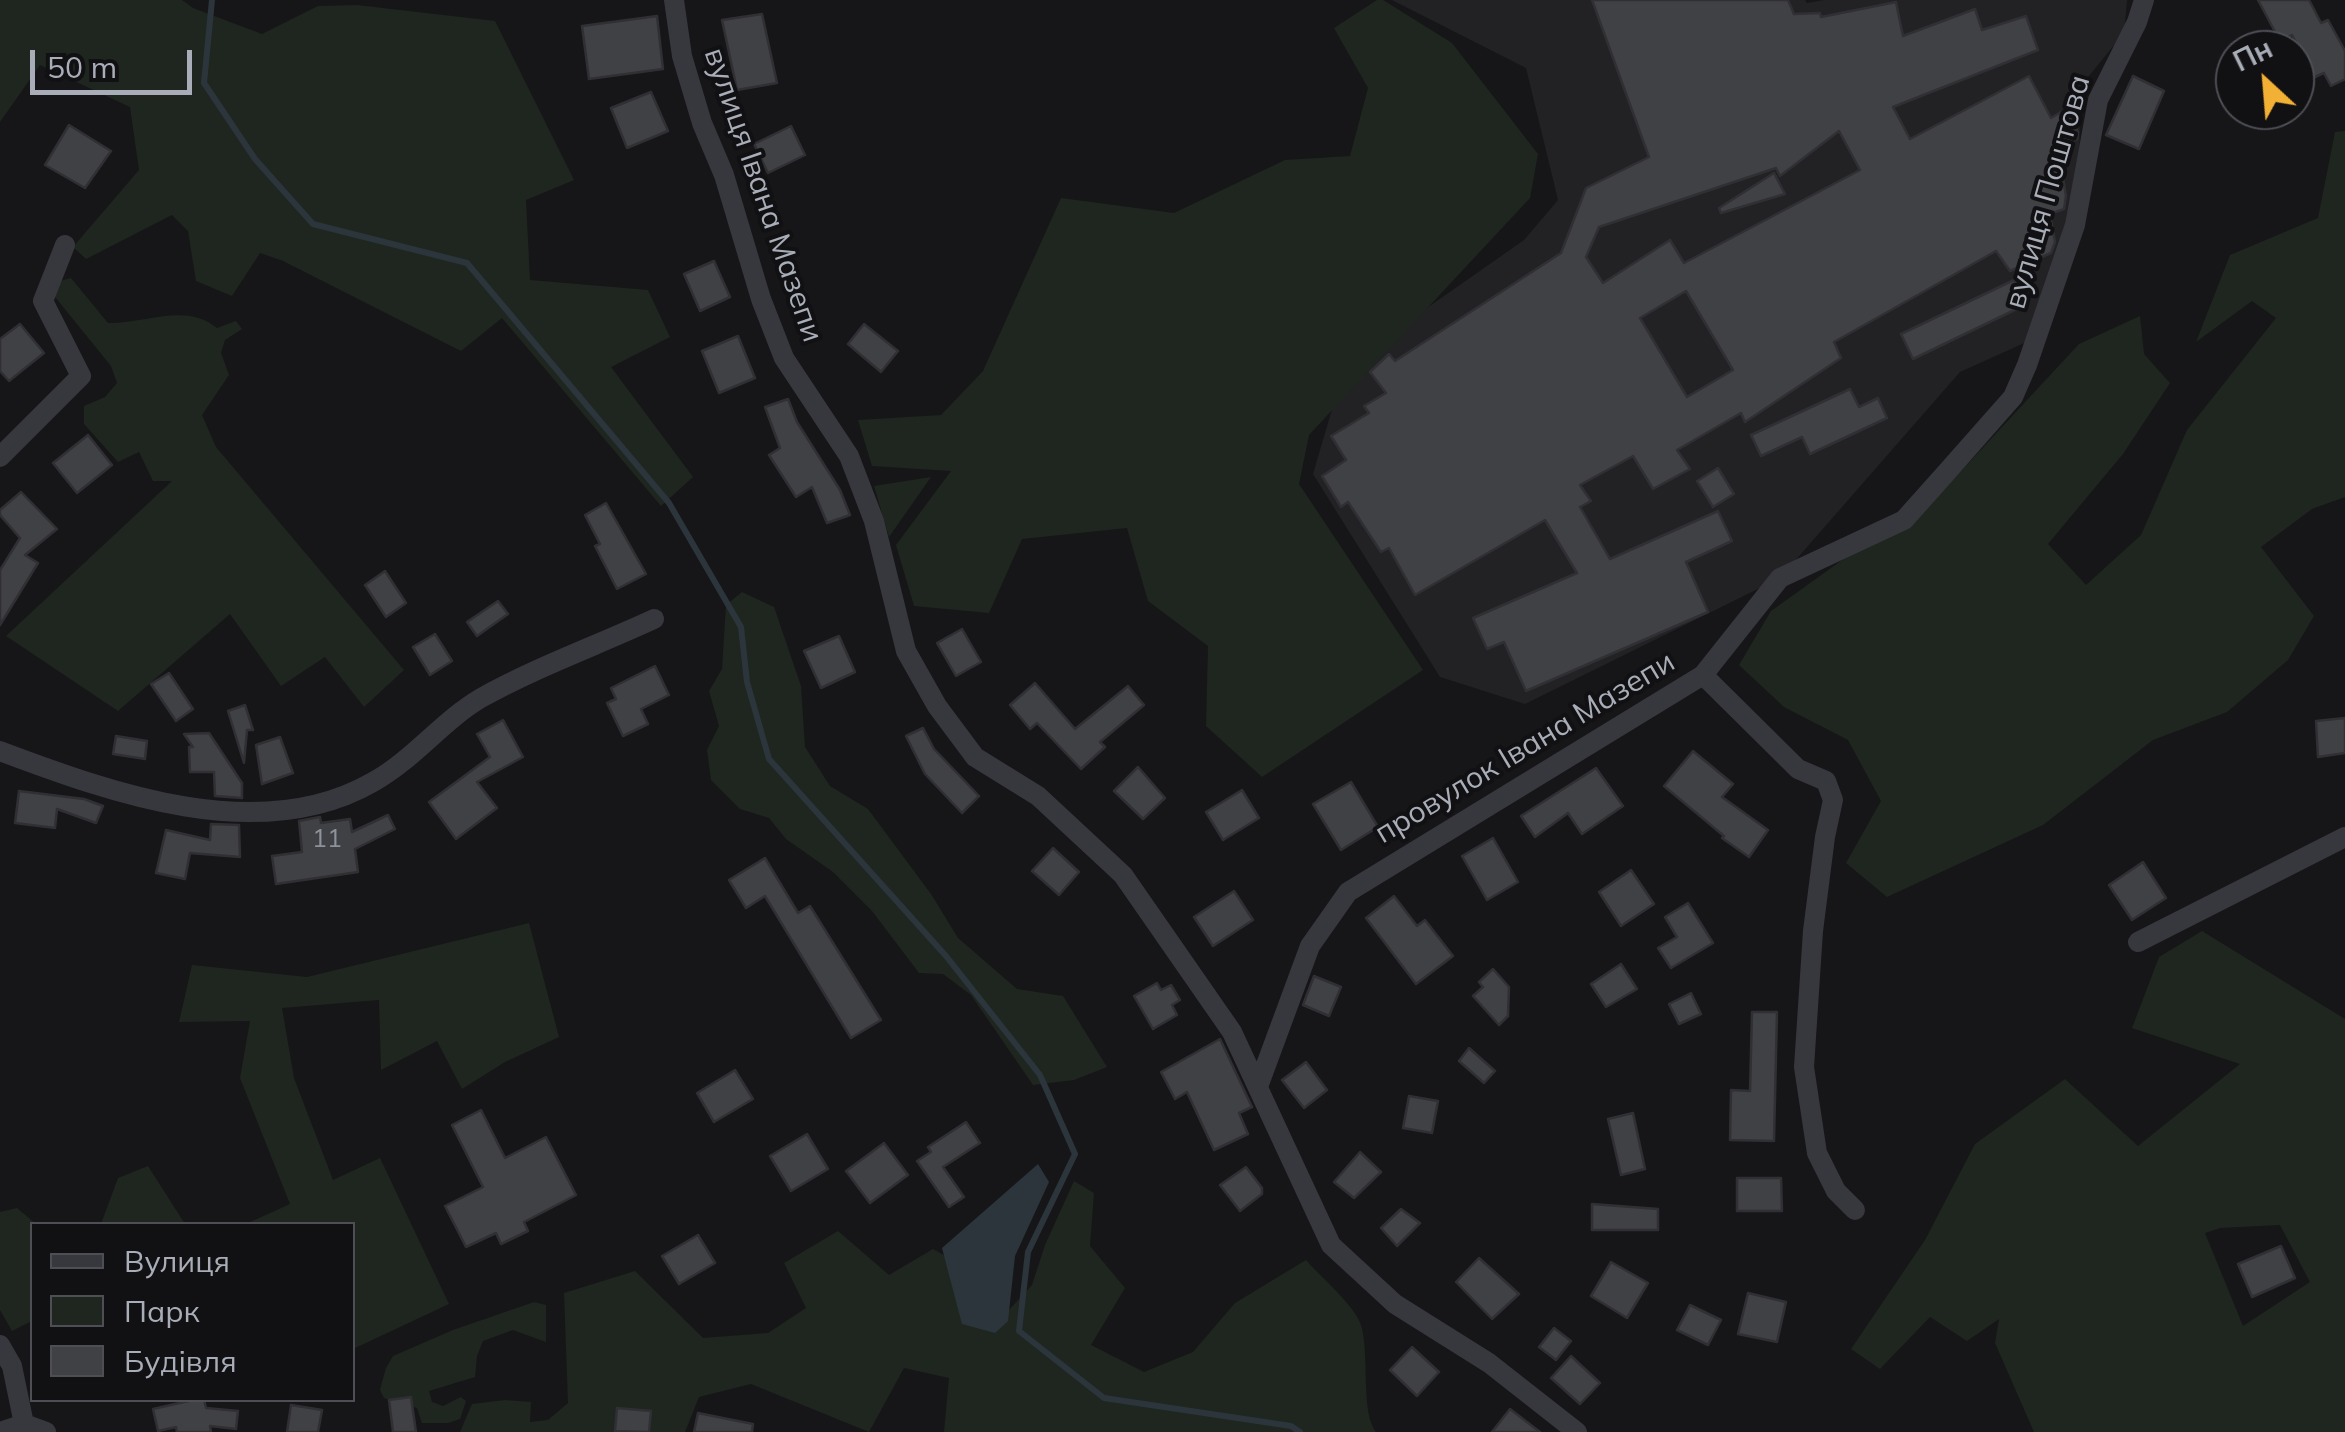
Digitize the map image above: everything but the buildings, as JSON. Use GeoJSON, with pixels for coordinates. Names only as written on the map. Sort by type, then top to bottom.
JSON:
{"type":"FeatureCollection","features":[{"type":"Feature","properties":{"kind":"street","name":"вулиця Івана Мазепи"},"geometry":{"type":"LineString","coordinates":[[674,0],[682,56],[702,123],[724,175],[761,300],[784,358],[849,456],[874,521],[906,651],[937,706],[976,757],[1038,796],[1123,875],[1232,1032],[1331,1244],[1395,1304],[1488,1362],[1577,1432]]}},
{"type":"Feature","properties":{"kind":"street","name":"вулиця Поштова"},"geometry":{"type":"LineString","coordinates":[[1703,675],[1780,578],[1904,520],[2013,398],[2049,307],[2075,225],[2098,100],[2144,0]]}},
{"type":"Feature","properties":{"kind":"street"},"geometry":{"type":"LineString","coordinates":[[0,457],[81,376],[43,301],[65,244]]}},
{"type":"Feature","properties":{"kind":"street"},"geometry":{"type":"LineString","coordinates":[[0,751],[104,790],[183,806],[273,813],[327,803],[375,782],[479,699],[654,619]]}},
{"type":"Feature","properties":{"kind":"street","name":"провулок Івана Мазепи"},"geometry":{"type":"LineString","coordinates":[[1259,1084],[1310,946],[1348,892],[1703,675],[1798,770],[1826,781],[1833,800],[1810,961],[1804,1068],[1817,1153],[1836,1191],[1855,1210]]}},
{"type":"Feature","properties":{"kind":"street"},"geometry":{"type":"LineString","coordinates":[[2138,942],[2345,836]]}},
{"type":"Feature","properties":{"kind":"street"},"geometry":{"type":"LineString","coordinates":[[0,1345],[12,1366],[24,1424]]}},
{"type":"Feature","properties":{"kind":"street"},"geometry":{"type":"LineString","coordinates":[[0,1432],[24,1424],[46,1432]]}},
{"type":"Feature","properties":{"kind":"shaded area"},"geometry":{"type":"Polygon","coordinates":[[[1392,0],[1807,3],[2127,0],[2124,33],[2080,87],[2079,216],[2042,335],[1960,372],[1780,578],[1525,704],[1440,677],[1313,474],[1333,406],[1424,310],[1524,240],[1558,200],[1526,68],[1392,0]]]}},
{"type":"Feature","properties":{"kind":"shaded area"},"geometry":{"type":"Polygon","coordinates":[[[1038,1164],[1049,1182],[1015,1256],[1008,1321],[995,1333],[962,1324],[942,1248],[1038,1164]]]}},
{"type":"Feature","properties":{"kind":"green space"},"geometry":{"type":"Polygon","coordinates":[[[0,0],[182,0],[193,8],[262,34],[318,6],[357,5],[495,21],[574,180],[526,200],[530,280],[648,290],[670,337],[611,367],[693,477],[661,506],[502,318],[461,351],[260,253],[232,296],[196,281],[188,231],[172,215],[86,259],[73,247],[139,170],[130,107],[40,65],[0,122],[0,0]]]}},
{"type":"Feature","properties":{"kind":"green space"},"geometry":{"type":"Polygon","coordinates":[[[1377,0],[1452,43],[1538,154],[1530,198],[1309,435],[1299,484],[1423,670],[1262,777],[1206,726],[1208,646],[1148,601],[1127,528],[1022,539],[989,613],[914,606],[896,545],[951,471],[872,466],[858,420],[941,415],[983,371],[1061,198],[1174,213],[1285,160],[1350,156],[1368,88],[1334,28],[1377,0]]]}},
{"type":"Feature","properties":{"kind":"green space"},"geometry":{"type":"Polygon","coordinates":[[[2345,131],[2345,497],[2312,509],[2261,547],[2314,616],[2288,660],[2227,712],[2153,740],[2043,825],[1887,897],[1846,863],[1881,801],[1848,740],[1784,707],[1739,665],[1771,611],[1845,558],[1911,525],[2079,344],[2140,316],[2144,354],[2170,383],[2123,454],[2048,544],[2086,585],[2141,535],[2187,430],[2276,318],[2252,301],[2196,342],[2230,255],[2318,218],[2335,132],[2345,131]]]}},
{"type":"Feature","properties":{"kind":"green space"},"geometry":{"type":"Polygon","coordinates":[[[71,278],[108,323],[178,315],[205,320],[217,328],[236,321],[242,329],[225,340],[221,353],[229,375],[202,415],[216,447],[404,670],[364,707],[325,657],[281,686],[230,614],[118,711],[6,636],[172,481],[153,481],[139,452],[118,462],[84,424],[84,406],[105,397],[117,383],[111,366],[55,297],[60,281],[71,278]]]}},
{"type":"Feature","properties":{"kind":"green space"},"geometry":{"type":"Polygon","coordinates":[[[931,477],[889,537],[874,486],[931,477]]]}},
{"type":"Feature","properties":{"kind":"green space"},"geometry":{"type":"Polygon","coordinates":[[[742,592],[774,607],[801,686],[805,747],[830,786],[868,809],[931,894],[958,938],[1017,989],[1063,996],[1107,1067],[1074,1080],[1033,1085],[971,995],[943,974],[919,973],[872,911],[833,872],[786,839],[769,818],[740,809],[711,780],[707,750],[719,726],[709,691],[722,669],[726,605],[742,592]]]}},
{"type":"Feature","properties":{"kind":"green space"},"geometry":{"type":"Polygon","coordinates":[[[529,923],[559,1037],[505,1062],[462,1089],[437,1041],[381,1070],[379,1000],[282,1008],[294,1078],[333,1180],[380,1158],[449,1304],[355,1348],[355,1222],[250,1222],[290,1204],[240,1078],[250,1021],[179,1022],[192,965],[307,977],[529,923]]]}},
{"type":"Feature","properties":{"kind":"green space"},"geometry":{"type":"Polygon","coordinates":[[[2202,931],[2345,1019],[2345,1432],[2034,1432],[1995,1343],[1999,1319],[1967,1341],[1930,1317],[1880,1369],[1851,1349],[1925,1240],[1975,1144],[2065,1079],[2138,1146],[2240,1064],[2132,1028],[2159,957],[2202,931]],[[2280,1225],[2220,1228],[2205,1233],[2243,1326],[2310,1282],[2280,1225]]]}},
{"type":"Feature","properties":{"kind":"green space"},"geometry":{"type":"Polygon","coordinates":[[[148,1166],[184,1222],[102,1222],[118,1178],[148,1166]]]}},
{"type":"Feature","properties":{"kind":"green space"},"geometry":{"type":"Polygon","coordinates":[[[1074,1181],[1094,1193],[1090,1246],[1125,1288],[1091,1345],[1144,1372],[1193,1352],[1235,1303],[1306,1260],[1345,1301],[1361,1325],[1368,1411],[1376,1432],[944,1432],[949,1378],[904,1368],[869,1432],[751,1384],[699,1397],[685,1432],[460,1432],[472,1404],[531,1402],[530,1422],[548,1420],[568,1403],[564,1293],[635,1271],[703,1338],[768,1333],[806,1308],[784,1263],[838,1231],[889,1275],[933,1249],[960,1264],[996,1324],[1032,1285],[1074,1181]]]}},
{"type":"Feature","properties":{"kind":"green space"},"geometry":{"type":"Polygon","coordinates":[[[17,1208],[34,1222],[30,1222],[30,1322],[12,1331],[0,1310],[0,1212],[17,1208]]]}},
{"type":"Feature","properties":{"kind":"green space"},"geometry":{"type":"Polygon","coordinates":[[[534,1302],[546,1305],[546,1342],[513,1330],[483,1341],[475,1377],[429,1391],[432,1402],[443,1406],[461,1397],[466,1401],[460,1419],[422,1423],[417,1408],[384,1398],[380,1390],[393,1356],[534,1302]]]}},
{"type":"Feature","properties":{"kind":"waterway"},"geometry":{"type":"LineString","coordinates":[[212,0],[204,83],[255,159],[313,224],[467,263],[669,503],[741,627],[747,682],[769,759],[946,956],[1040,1075],[1075,1154],[1028,1252],[1019,1331],[1104,1398],[1291,1426],[1300,1432]]}}]}
